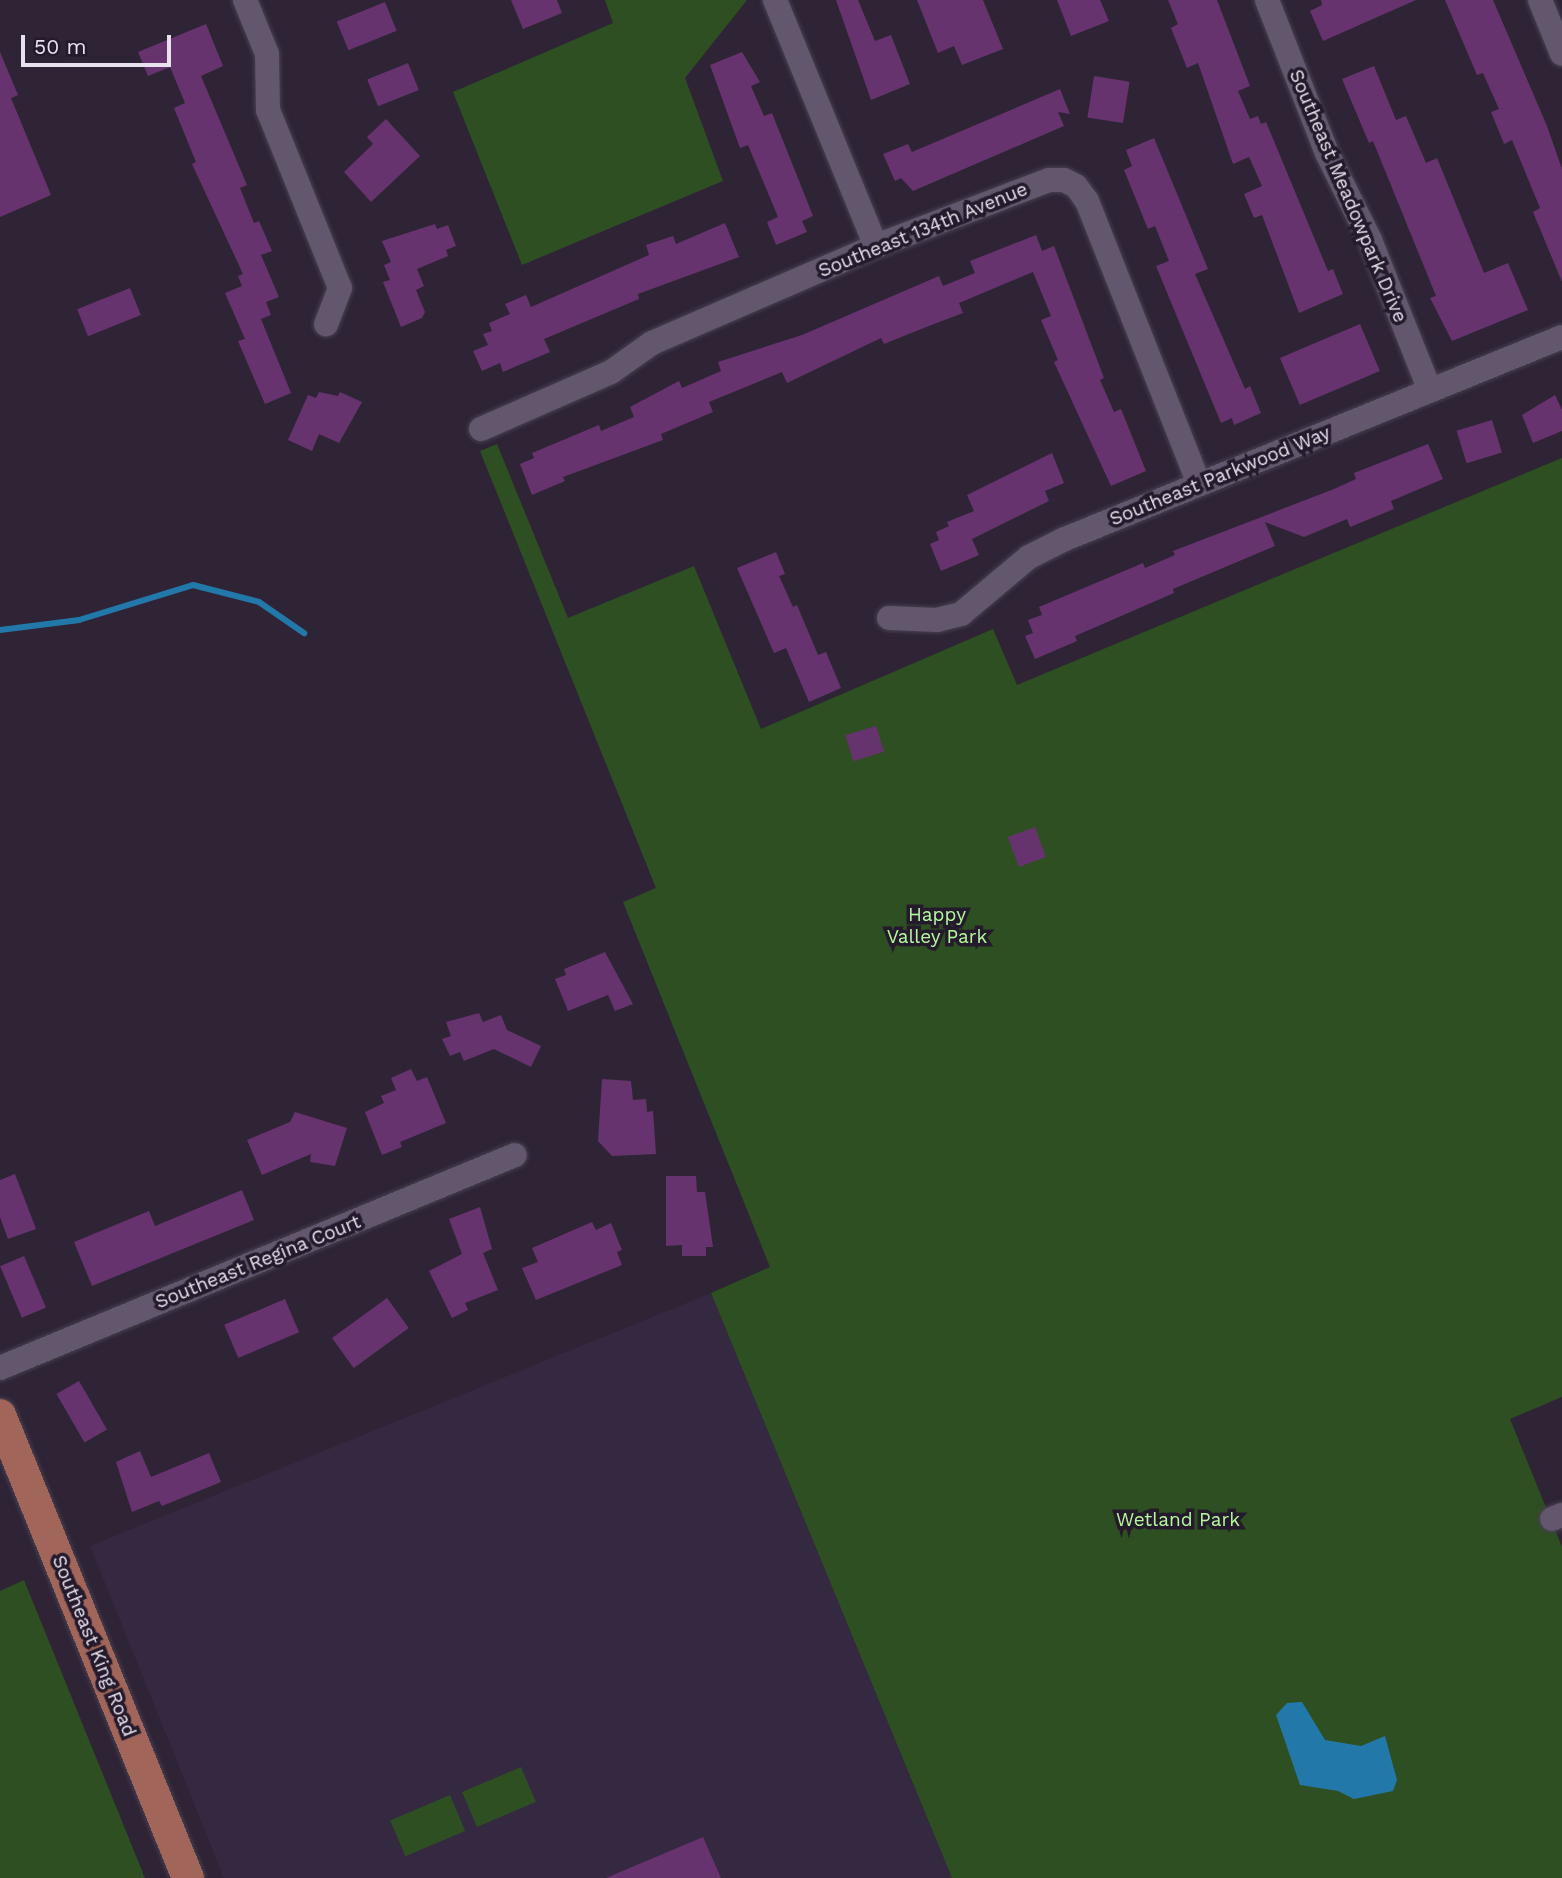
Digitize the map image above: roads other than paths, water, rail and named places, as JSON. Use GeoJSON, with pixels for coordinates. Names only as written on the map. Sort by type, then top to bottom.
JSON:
{"type":"FeatureCollection","features":[{"type":"Feature","properties":{"kind":"main road","name":"Southeast King Road"},"geometry":{"type":"LineString","coordinates":[[0,1415],[188,1878]]}},
{"type":"Feature","properties":{"kind":"street"},"geometry":{"type":"LineString","coordinates":[[245,0],[267,54],[268,110],[340,288],[326,324]]}},
{"type":"Feature","properties":{"kind":"street"},"geometry":{"type":"LineString","coordinates":[[775,0],[876,246]]}},
{"type":"Feature","properties":{"kind":"street","name":"Southeast Meadowpark Drive"},"geometry":{"type":"LineString","coordinates":[[1267,0],[1327,153],[1370,240],[1430,391]]}},
{"type":"Feature","properties":{"kind":"street"},"geometry":{"type":"LineString","coordinates":[[1540,0],[1562,54]]}},
{"type":"Feature","properties":{"kind":"street","name":"Southeast 134th Avenue"},"geometry":{"type":"LineString","coordinates":[[481,429],[611,372],[652,343],[876,246],[1049,180],[1064,180],[1076,187],[1087,201],[1199,484]]}},
{"type":"Feature","properties":{"kind":"street","name":"Southeast Parkwood Way"},"geometry":{"type":"LineString","coordinates":[[889,618],[937,620],[961,614],[979,603],[1029,557],[1199,484],[1562,337]]}},
{"type":"Feature","properties":{"kind":"street","name":"Southeast Regina Court"},"geometry":{"type":"LineString","coordinates":[[0,1368],[515,1155]]}},
{"type":"Feature","properties":{"kind":"water"},"geometry":{"type":"Polygon","coordinates":[[[1302,1702],[1325,1740],[1361,1746],[1385,1736],[1397,1780],[1393,1791],[1354,1799],[1338,1791],[1300,1785],[1276,1715],[1287,1703],[1302,1702]]]}},
{"type":"Feature","properties":{"kind":"waterway"},"geometry":{"type":"LineString","coordinates":[[0,630],[79,620],[193,585],[259,602],[304,633]]}},
{"type":"Feature","properties":{"kind":"park label","name":"Happy Valley Park"},"geometry":{"type":"Point","coordinates":[937,926]}},
{"type":"Feature","properties":{"kind":"park label","name":"Wetland Park"},"geometry":{"type":"Point","coordinates":[1178,1520]}}]}
